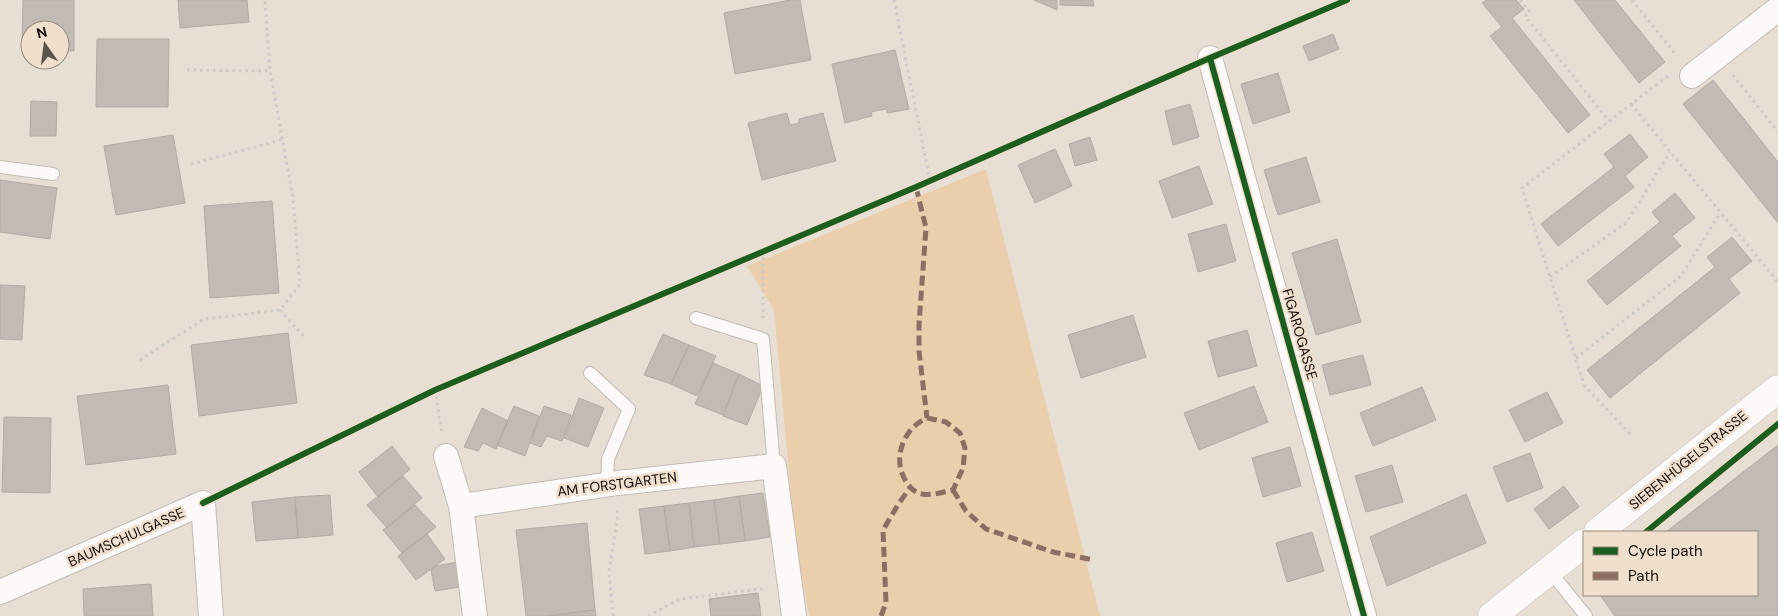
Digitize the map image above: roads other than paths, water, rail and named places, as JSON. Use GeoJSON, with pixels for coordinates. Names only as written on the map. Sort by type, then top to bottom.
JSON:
{"type":"FeatureCollection","features":[{"type":"Feature","properties":{"kind":"street"},"geometry":{"type":"LineString","coordinates":[[1688,70],[1718,57],[1778,10]]}},
{"type":"Feature","properties":{"kind":"street","name":"FIGAROGASSE"},"geometry":{"type":"LineString","coordinates":[[1210,58],[1364,616]]}},
{"type":"Feature","properties":{"kind":"street","name":"SIEBENHÜGELSTRASSE"},"geometry":{"type":"LineString","coordinates":[[1599,531],[1778,389]]}},
{"type":"Feature","properties":{"kind":"street"},"geometry":{"type":"LineString","coordinates":[[446,456],[461,506],[475,616]]}},
{"type":"Feature","properties":{"kind":"street"},"geometry":{"type":"LineString","coordinates":[[774,466],[794,616]]}},
{"type":"Feature","properties":{"kind":"street","name":"AM FORSTGARTEN"},"geometry":{"type":"LineString","coordinates":[[461,506],[607,484],[774,466]]}},
{"type":"Feature","properties":{"kind":"street","name":"BAUMSCHULGASSE"},"geometry":{"type":"LineString","coordinates":[[0,592],[203,503],[211,616]]}},
{"type":"Feature","properties":{"kind":"street"},"geometry":{"type":"LineString","coordinates":[[1492,616],[1583,544]]}},
{"type":"Feature","properties":{"kind":"lane"},"geometry":{"type":"LineString","coordinates":[[0,167],[53,174]]}},
{"type":"Feature","properties":{"kind":"lane"},"geometry":{"type":"LineString","coordinates":[[696,318],[763,339],[774,466]]}},
{"type":"Feature","properties":{"kind":"lane"},"geometry":{"type":"LineString","coordinates":[[590,373],[629,408],[608,459],[607,484]]}},
{"type":"Feature","properties":{"kind":"lane"},"geometry":{"type":"LineString","coordinates":[[1549,570],[1586,616]]}}]}
